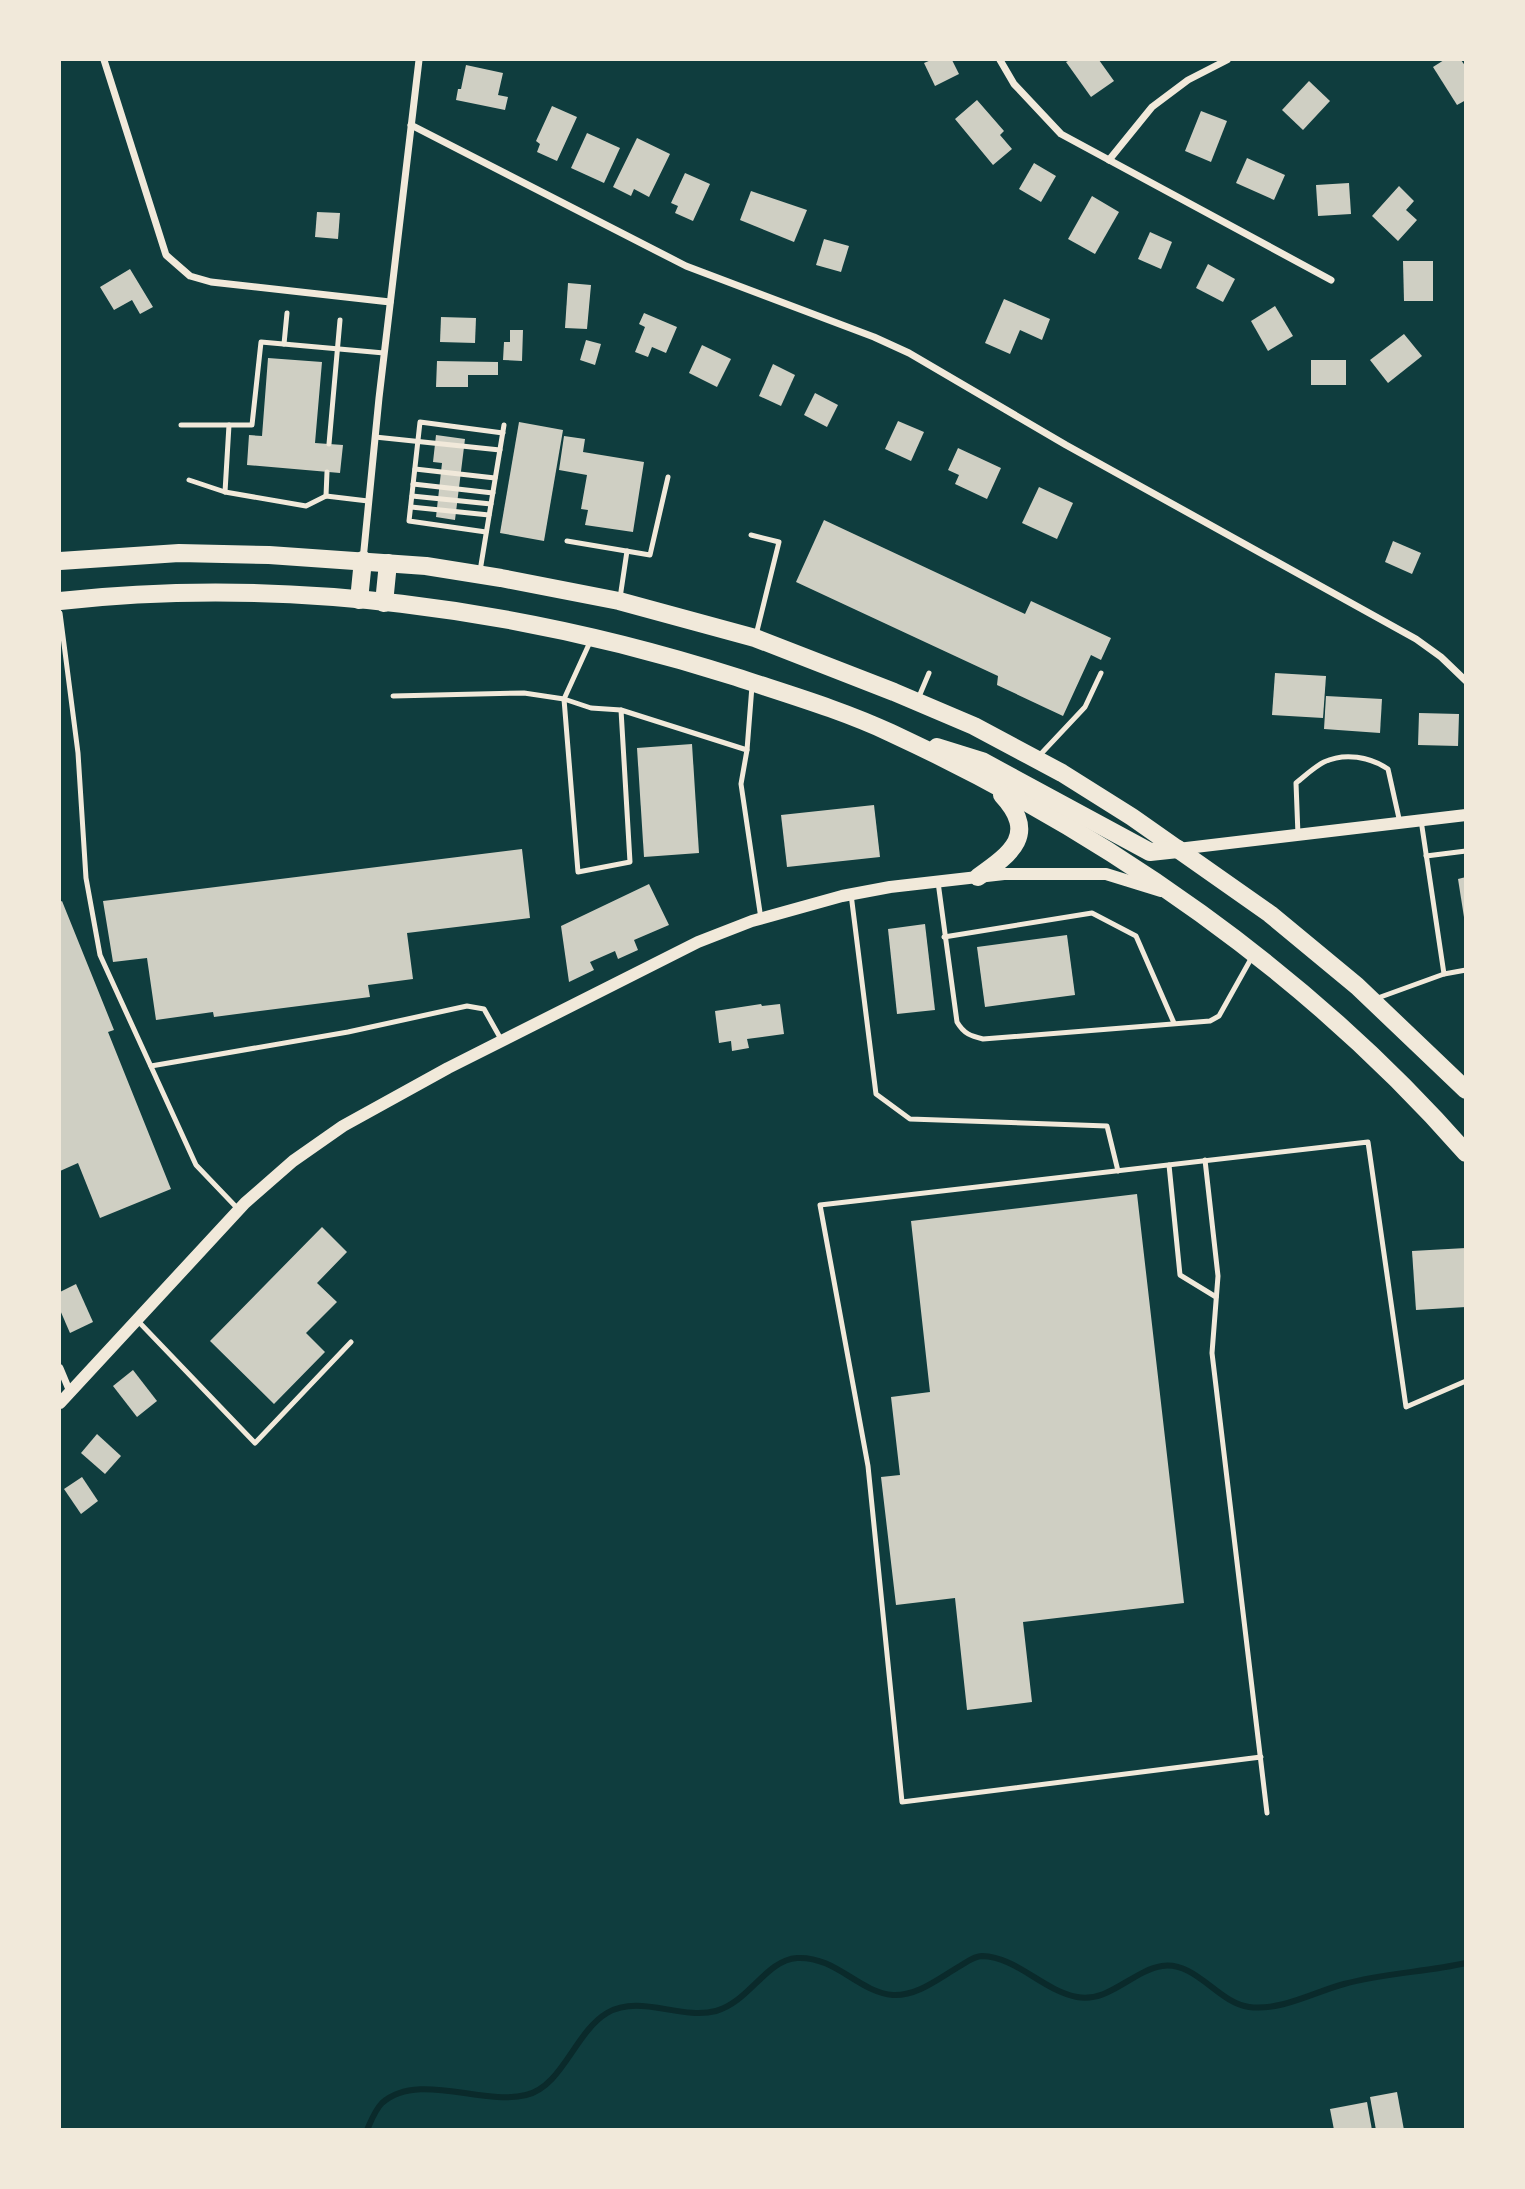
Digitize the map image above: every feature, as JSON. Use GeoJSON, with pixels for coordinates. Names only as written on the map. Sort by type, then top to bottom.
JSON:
{"type":"FeatureCollection","features":[{"type":"Feature","properties":{"kind":"highway"},"geometry":{"type":"LineString","coordinates":[[60,561],[179,553],[269,555],[388,563],[480,575],[619,601],[755,638],[974,726],[1132,817],[1270,914],[1372,1001],[1465,1090]]}},
{"type":"Feature","properties":{"kind":"highway"},"geometry":{"type":"LineString","coordinates":[[359,600],[363,561]]}},
{"type":"Feature","properties":{"kind":"highway"},"geometry":{"type":"LineString","coordinates":[[384,603],[388,563]]}},
{"type":"Feature","properties":{"kind":"highway"},"geometry":{"type":"LineString","coordinates":[[60,601],[167,594],[257,594],[359,600],[447,609],[593,636],[753,682],[888,732],[982,761],[1150,852],[1178,849]]}},
{"type":"Feature","properties":{"kind":"highway"},"geometry":{"type":"LineString","coordinates":[[888,732],[993,784],[1097,845],[1254,954],[1344,1028],[1434,1117],[1465,1153]]}},
{"type":"Feature","properties":{"kind":"highway"},"geometry":{"type":"LineString","coordinates":[[978,877],[1006,857],[1016,845],[1016,810],[993,784]]}},
{"type":"Feature","properties":{"kind":"street"},"geometry":{"type":"LineString","coordinates":[[104,60],[166,256],[190,276],[211,282],[390,302]]}},
{"type":"Feature","properties":{"kind":"street"},"geometry":{"type":"LineString","coordinates":[[363,561],[384,353],[419,60]]}},
{"type":"Feature","properties":{"kind":"street"},"geometry":{"type":"LineString","coordinates":[[1000,60],[1014,84],[1061,134],[1331,280]]}},
{"type":"Feature","properties":{"kind":"street"},"geometry":{"type":"LineString","coordinates":[[1109,160],[1152,107],[1188,80],[1227,60]]}},
{"type":"Feature","properties":{"kind":"street"},"geometry":{"type":"LineString","coordinates":[[411,125],[686,266],[909,353],[1066,445],[1416,639],[1441,657],[1465,681]]}},
{"type":"Feature","properties":{"kind":"street"},"geometry":{"type":"LineString","coordinates":[[1178,849],[1465,815]]}},
{"type":"Feature","properties":{"kind":"street"},"geometry":{"type":"LineString","coordinates":[[60,1403],[239,1210],[293,1161],[343,1126],[502,1041],[698,942],[761,919],[851,894],[1004,874],[1106,874],[1171,894]]}},
{"type":"Feature","properties":{"kind":"street"},"geometry":{"type":"LineString","coordinates":[[60,1368],[70,1392]]}},
{"type":"Feature","properties":{"kind":"lane"},"geometry":{"type":"LineString","coordinates":[[284,344],[287,313]]}},
{"type":"Feature","properties":{"kind":"lane"},"geometry":{"type":"LineString","coordinates":[[329,444],[340,320]]}},
{"type":"Feature","properties":{"kind":"lane"},"geometry":{"type":"LineString","coordinates":[[181,425],[251,425],[261,342],[384,353]]}},
{"type":"Feature","properties":{"kind":"lane"},"geometry":{"type":"LineString","coordinates":[[486,531],[409,521],[420,422],[503,433]]}},
{"type":"Feature","properties":{"kind":"lane"},"geometry":{"type":"LineString","coordinates":[[225,492],[229,425]]}},
{"type":"Feature","properties":{"kind":"lane"},"geometry":{"type":"LineString","coordinates":[[480,575],[504,425]]}},
{"type":"Feature","properties":{"kind":"lane"},"geometry":{"type":"LineString","coordinates":[[375,437],[500,450]]}},
{"type":"Feature","properties":{"kind":"lane"},"geometry":{"type":"LineString","coordinates":[[415,470],[495,478]]}},
{"type":"Feature","properties":{"kind":"lane"},"geometry":{"type":"LineString","coordinates":[[326,496],[327,472]]}},
{"type":"Feature","properties":{"kind":"lane"},"geometry":{"type":"LineString","coordinates":[[567,541],[650,555],[668,477]]}},
{"type":"Feature","properties":{"kind":"lane"},"geometry":{"type":"LineString","coordinates":[[189,480],[225,492],[306,506],[326,496],[368,501]]}},
{"type":"Feature","properties":{"kind":"lane"},"geometry":{"type":"LineString","coordinates":[[413,484],[493,493]]}},
{"type":"Feature","properties":{"kind":"lane"},"geometry":{"type":"LineString","coordinates":[[412,496],[491,504]]}},
{"type":"Feature","properties":{"kind":"lane"},"geometry":{"type":"LineString","coordinates":[[411,507],[489,515]]}},
{"type":"Feature","properties":{"kind":"lane"},"geometry":{"type":"LineString","coordinates":[[751,535],[779,542],[755,638]]}},
{"type":"Feature","properties":{"kind":"lane"},"geometry":{"type":"LineString","coordinates":[[619,601],[627,551]]}},
{"type":"Feature","properties":{"kind":"lane"},"geometry":{"type":"LineString","coordinates":[[60,613],[78,752],[86,878],[100,955],[196,1165],[239,1210]]}},
{"type":"Feature","properties":{"kind":"lane"},"geometry":{"type":"LineString","coordinates":[[593,636],[564,699],[578,872],[630,863],[621,710]]}},
{"type":"Feature","properties":{"kind":"lane"},"geometry":{"type":"LineString","coordinates":[[916,701],[929,673]]}},
{"type":"Feature","properties":{"kind":"lane"},"geometry":{"type":"LineString","coordinates":[[1036,760],[1085,707],[1101,673]]}},
{"type":"Feature","properties":{"kind":"lane"},"geometry":{"type":"LineString","coordinates":[[753,682],[741,784],[761,919]]}},
{"type":"Feature","properties":{"kind":"lane"},"geometry":{"type":"LineString","coordinates":[[393,696],[524,693],[564,699],[591,708],[621,710],[747,750]]}},
{"type":"Feature","properties":{"kind":"lane"},"geometry":{"type":"LineString","coordinates":[[1298,835],[1296,783],[1325,762],[1353,757],[1374,760],[1388,769],[1401,823]]}},
{"type":"Feature","properties":{"kind":"lane"},"geometry":{"type":"LineString","coordinates":[[1421,820],[1444,974]]}},
{"type":"Feature","properties":{"kind":"lane"},"geometry":{"type":"LineString","coordinates":[[1426,856],[1465,851]]}},
{"type":"Feature","properties":{"kind":"lane"},"geometry":{"type":"LineString","coordinates":[[938,881],[957,1022],[968,1035],[983,1039],[1210,1021],[1219,1016],[1254,954]]}},
{"type":"Feature","properties":{"kind":"lane"},"geometry":{"type":"LineString","coordinates":[[851,894],[876,1094],[910,1119],[1107,1126],[1118,1171]]}},
{"type":"Feature","properties":{"kind":"lane"},"geometry":{"type":"LineString","coordinates":[[944,937],[1092,913],[1136,936],[1174,1023]]}},
{"type":"Feature","properties":{"kind":"lane"},"geometry":{"type":"LineString","coordinates":[[1372,1001],[1444,974],[1465,970]]}},
{"type":"Feature","properties":{"kind":"lane"},"geometry":{"type":"LineString","coordinates":[[151,1066],[348,1032],[467,1006],[484,1009],[502,1041]]}},
{"type":"Feature","properties":{"kind":"lane"},"geometry":{"type":"LineString","coordinates":[[1261,1757],[902,1802],[868,1466],[820,1205],[1368,1142],[1406,1407],[1465,1381]]}},
{"type":"Feature","properties":{"kind":"lane"},"geometry":{"type":"LineString","coordinates":[[1205,1160],[1218,1276],[1212,1353],[1267,1813]]}},
{"type":"Feature","properties":{"kind":"lane"},"geometry":{"type":"LineString","coordinates":[[1169,1165],[1180,1275],[1216,1297]]}},
{"type":"Feature","properties":{"kind":"lane"},"geometry":{"type":"LineString","coordinates":[[137,1320],[254,1443],[351,1342]]}},
{"type":"Feature","properties":{"kind":"building"},"geometry":{"type":"Polygon","coordinates":[[[931,60],[952,60],[959,74],[935,86],[924,63],[931,60]]]}},
{"type":"Feature","properties":{"kind":"building"},"geometry":{"type":"Polygon","coordinates":[[[1099,60],[1114,81],[1091,97],[1066,62],[1099,60]]]}},
{"type":"Feature","properties":{"kind":"building"},"geometry":{"type":"Polygon","coordinates":[[[1444,60],[1461,60],[1466,67],[1466,100],[1457,105],[1433,67],[1444,60]]]}},
{"type":"Feature","properties":{"kind":"building"},"geometry":{"type":"Polygon","coordinates":[[[466,65],[503,73],[498,95],[508,97],[505,110],[456,100],[466,65]]]}},
{"type":"Feature","properties":{"kind":"building"},"geometry":{"type":"Polygon","coordinates":[[[1309,81],[1330,101],[1303,130],[1282,110],[1309,81]]]}},
{"type":"Feature","properties":{"kind":"building"},"geometry":{"type":"Polygon","coordinates":[[[977,100],[1004,131],[1000,135],[1012,149],[993,165],[955,119],[977,100]]]}},
{"type":"Feature","properties":{"kind":"building"},"geometry":{"type":"Polygon","coordinates":[[[552,106],[577,117],[557,161],[537,152],[540,144],[536,141],[552,106]]]}},
{"type":"Feature","properties":{"kind":"building"},"geometry":{"type":"Polygon","coordinates":[[[1201,111],[1227,121],[1211,162],[1185,151],[1201,111]]]}},
{"type":"Feature","properties":{"kind":"building"},"geometry":{"type":"Polygon","coordinates":[[[587,133],[620,148],[604,183],[571,168],[587,133]]]}},
{"type":"Feature","properties":{"kind":"building"},"geometry":{"type":"Polygon","coordinates":[[[637,138],[670,154],[649,197],[634,189],[631,196],[613,187],[637,138]]]}},
{"type":"Feature","properties":{"kind":"building"},"geometry":{"type":"Polygon","coordinates":[[[1247,158],[1285,175],[1274,200],[1236,183],[1247,158]]]}},
{"type":"Feature","properties":{"kind":"building"},"geometry":{"type":"Polygon","coordinates":[[[1034,163],[1056,176],[1041,202],[1019,189],[1034,163]]]}},
{"type":"Feature","properties":{"kind":"building"},"geometry":{"type":"Polygon","coordinates":[[[685,173],[710,184],[693,221],[675,213],[678,206],[671,203],[685,173]]]}},
{"type":"Feature","properties":{"kind":"building"},"geometry":{"type":"Polygon","coordinates":[[[1349,183],[1351,214],[1318,216],[1316,185],[1349,183]]]}},
{"type":"Feature","properties":{"kind":"building"},"geometry":{"type":"Polygon","coordinates":[[[1399,186],[1414,201],[1406,210],[1417,220],[1398,241],[1372,216],[1399,186]]]}},
{"type":"Feature","properties":{"kind":"building"},"geometry":{"type":"Polygon","coordinates":[[[751,191],[807,210],[794,242],[740,220],[751,191]]]}},
{"type":"Feature","properties":{"kind":"building"},"geometry":{"type":"Polygon","coordinates":[[[1092,196],[1119,212],[1095,254],[1068,239],[1092,196]]]}},
{"type":"Feature","properties":{"kind":"building"},"geometry":{"type":"Polygon","coordinates":[[[317,212],[340,213],[338,239],[315,237],[317,212]]]}},
{"type":"Feature","properties":{"kind":"building"},"geometry":{"type":"Polygon","coordinates":[[[1150,232],[1172,242],[1161,269],[1138,259],[1150,232]]]}},
{"type":"Feature","properties":{"kind":"building"},"geometry":{"type":"Polygon","coordinates":[[[824,239],[849,246],[841,272],[816,265],[824,239]]]}},
{"type":"Feature","properties":{"kind":"building"},"geometry":{"type":"Polygon","coordinates":[[[1403,261],[1433,261],[1433,301],[1404,301],[1403,261]]]}},
{"type":"Feature","properties":{"kind":"building"},"geometry":{"type":"Polygon","coordinates":[[[1208,264],[1235,279],[1223,302],[1196,288],[1208,264]]]}},
{"type":"Feature","properties":{"kind":"building"},"geometry":{"type":"Polygon","coordinates":[[[130,269],[153,307],[140,314],[132,300],[114,310],[100,287],[130,269]]]}},
{"type":"Feature","properties":{"kind":"building"},"geometry":{"type":"Polygon","coordinates":[[[568,283],[591,285],[587,329],[565,328],[568,283]]]}},
{"type":"Feature","properties":{"kind":"building"},"geometry":{"type":"Polygon","coordinates":[[[1004,299],[1050,319],[1042,340],[1020,330],[1010,354],[985,343],[1004,299]]]}},
{"type":"Feature","properties":{"kind":"building"},"geometry":{"type":"Polygon","coordinates":[[[1275,306],[1293,336],[1268,351],[1251,321],[1275,306]]]}},
{"type":"Feature","properties":{"kind":"building"},"geometry":{"type":"Polygon","coordinates":[[[644,313],[677,327],[666,353],[652,347],[648,357],[635,352],[645,327],[639,324],[644,313]]]}},
{"type":"Feature","properties":{"kind":"building"},"geometry":{"type":"Polygon","coordinates":[[[441,317],[476,318],[475,343],[440,342],[441,317]]]}},
{"type":"Feature","properties":{"kind":"building"},"geometry":{"type":"Polygon","coordinates":[[[510,330],[523,330],[522,361],[503,360],[504,342],[510,342],[510,330]]]}},
{"type":"Feature","properties":{"kind":"building"},"geometry":{"type":"Polygon","coordinates":[[[1404,334],[1422,356],[1388,383],[1370,360],[1404,334]]]}},
{"type":"Feature","properties":{"kind":"building"},"geometry":{"type":"Polygon","coordinates":[[[586,340],[601,344],[595,365],[580,360],[586,340]]]}},
{"type":"Feature","properties":{"kind":"building"},"geometry":{"type":"Polygon","coordinates":[[[702,345],[731,359],[717,387],[689,373],[702,345]]]}},
{"type":"Feature","properties":{"kind":"building"},"geometry":{"type":"Polygon","coordinates":[[[268,358],[322,362],[315,443],[343,445],[340,473],[247,465],[249,435],[262,436],[268,358]]]}},
{"type":"Feature","properties":{"kind":"building"},"geometry":{"type":"Polygon","coordinates":[[[1311,360],[1346,360],[1346,385],[1311,385],[1311,360]]]}},
{"type":"Feature","properties":{"kind":"building"},"geometry":{"type":"Polygon","coordinates":[[[437,361],[498,362],[498,375],[468,375],[468,387],[436,387],[437,361]]]}},
{"type":"Feature","properties":{"kind":"building"},"geometry":{"type":"Polygon","coordinates":[[[773,364],[795,375],[781,406],[759,396],[773,364]]]}},
{"type":"Feature","properties":{"kind":"building"},"geometry":{"type":"Polygon","coordinates":[[[815,393],[838,405],[827,427],[804,415],[815,393]]]}},
{"type":"Feature","properties":{"kind":"building"},"geometry":{"type":"Polygon","coordinates":[[[898,421],[924,432],[911,461],[885,449],[898,421]]]}},
{"type":"Feature","properties":{"kind":"building"},"geometry":{"type":"Polygon","coordinates":[[[519,422],[563,430],[544,541],[500,533],[519,422]]]}},
{"type":"Feature","properties":{"kind":"building"},"geometry":{"type":"Polygon","coordinates":[[[436,435],[465,439],[455,520],[436,517],[442,463],[433,462],[436,435]]]}},
{"type":"Feature","properties":{"kind":"building"},"geometry":{"type":"Polygon","coordinates":[[[564,436],[585,439],[583,452],[644,462],[633,532],[585,525],[588,510],[581,509],[587,475],[559,470],[564,436]]]}},
{"type":"Feature","properties":{"kind":"building"},"geometry":{"type":"Polygon","coordinates":[[[958,448],[1001,468],[987,499],[955,484],[959,475],[948,470],[958,448]]]}},
{"type":"Feature","properties":{"kind":"building"},"geometry":{"type":"Polygon","coordinates":[[[1039,487],[1073,503],[1057,539],[1022,523],[1039,487]]]}},
{"type":"Feature","properties":{"kind":"building"},"geometry":{"type":"Polygon","coordinates":[[[824,520],[1025,614],[1031,601],[1111,638],[1101,660],[1091,655],[1063,716],[997,685],[998,676],[796,582],[824,520]]]}},
{"type":"Feature","properties":{"kind":"building"},"geometry":{"type":"Polygon","coordinates":[[[1393,541],[1421,553],[1412,574],[1385,562],[1393,541]]]}},
{"type":"Feature","properties":{"kind":"building"},"geometry":{"type":"Polygon","coordinates":[[[1275,673],[1326,676],[1323,718],[1272,715],[1275,673]]]}},
{"type":"Feature","properties":{"kind":"building"},"geometry":{"type":"Polygon","coordinates":[[[1326,696],[1382,699],[1380,733],[1324,729],[1326,696]]]}},
{"type":"Feature","properties":{"kind":"building"},"geometry":{"type":"Polygon","coordinates":[[[1419,713],[1459,714],[1458,746],[1418,745],[1419,713]]]}},
{"type":"Feature","properties":{"kind":"building"},"geometry":{"type":"Polygon","coordinates":[[[692,744],[699,853],[644,857],[637,748],[692,744]]]}},
{"type":"Feature","properties":{"kind":"building"},"geometry":{"type":"Polygon","coordinates":[[[874,805],[880,857],[787,867],[781,815],[874,805]]]}},
{"type":"Feature","properties":{"kind":"building"},"geometry":{"type":"Polygon","coordinates":[[[522,849],[530,918],[407,933],[413,979],[368,985],[370,997],[214,1017],[213,1012],[156,1020],[147,958],[113,962],[103,901],[522,849]]]}},
{"type":"Feature","properties":{"kind":"building"},"geometry":{"type":"Polygon","coordinates":[[[1466,877],[1466,917],[1464,917],[1458,879],[1466,877]]]}},
{"type":"Feature","properties":{"kind":"building"},"geometry":{"type":"Polygon","coordinates":[[[649,884],[669,925],[634,940],[638,950],[618,959],[615,951],[590,962],[594,970],[569,982],[561,926],[649,884]]]}},
{"type":"Feature","properties":{"kind":"building"},"geometry":{"type":"Polygon","coordinates":[[[62,901],[114,1030],[108,1032],[171,1189],[100,1218],[78,1163],[60,1171],[62,901]]]}},
{"type":"Feature","properties":{"kind":"building"},"geometry":{"type":"Polygon","coordinates":[[[925,924],[935,1010],[897,1014],[888,929],[925,924]]]}},
{"type":"Feature","properties":{"kind":"building"},"geometry":{"type":"Polygon","coordinates":[[[1067,935],[1075,995],[985,1007],[977,947],[1067,935]]]}},
{"type":"Feature","properties":{"kind":"building"},"geometry":{"type":"Polygon","coordinates":[[[780,1004],[784,1034],[747,1039],[749,1048],[732,1051],[731,1041],[719,1043],[715,1011],[780,1004]]]}},
{"type":"Feature","properties":{"kind":"building"},"geometry":{"type":"Polygon","coordinates":[[[1137,1194],[1184,1603],[1023,1622],[1032,1702],[967,1710],[955,1598],[896,1605],[881,1477],[900,1475],[891,1397],[930,1392],[911,1221],[1137,1194]]]}},
{"type":"Feature","properties":{"kind":"building"},"geometry":{"type":"Polygon","coordinates":[[[322,1227],[347,1252],[317,1283],[337,1302],[306,1333],[325,1352],[274,1404],[210,1341],[322,1227]]]}},
{"type":"Feature","properties":{"kind":"building"},"geometry":{"type":"Polygon","coordinates":[[[1466,1248],[1466,1307],[1416,1310],[1412,1251],[1466,1248]]]}},
{"type":"Feature","properties":{"kind":"building"},"geometry":{"type":"Polygon","coordinates":[[[76,1284],[93,1322],[70,1333],[60,1310],[60,1292],[76,1284]]]}},
{"type":"Feature","properties":{"kind":"building"},"geometry":{"type":"Polygon","coordinates":[[[133,1370],[157,1401],[137,1417],[113,1386],[133,1370]]]}},
{"type":"Feature","properties":{"kind":"building"},"geometry":{"type":"Polygon","coordinates":[[[97,1434],[121,1456],[105,1474],[81,1453],[97,1434]]]}},
{"type":"Feature","properties":{"kind":"building"},"geometry":{"type":"Polygon","coordinates":[[[82,1477],[98,1501],[81,1514],[64,1489],[82,1477]]]}},
{"type":"Feature","properties":{"kind":"building"},"geometry":{"type":"Polygon","coordinates":[[[1397,2092],[1404,2130],[1376,2130],[1370,2097],[1397,2092]]]}},
{"type":"Feature","properties":{"kind":"building"},"geometry":{"type":"Polygon","coordinates":[[[1367,2102],[1372,2130],[1334,2130],[1330,2109],[1367,2102]]]}},
{"type":"Feature","properties":{"kind":"waterway"},"geometry":{"type":"LineString","coordinates":[[367,2130],[382,2103],[397,2094],[414,2090],[432,2089],[509,2097],[539,2090],[559,2071],[586,2033],[607,2013],[633,2006],[702,2013],[716,2011],[738,1999],[776,1966],[797,1958],[824,1963],[869,1988],[893,1995],[920,1989],[979,1956],[1007,1962],[1052,1988],[1077,1997],[1089,1998],[1110,1991],[1151,1969],[1174,1966],[1196,1976],[1227,1998],[1249,2007],[1286,2004],[1359,1980],[1466,1963]]}}]}
